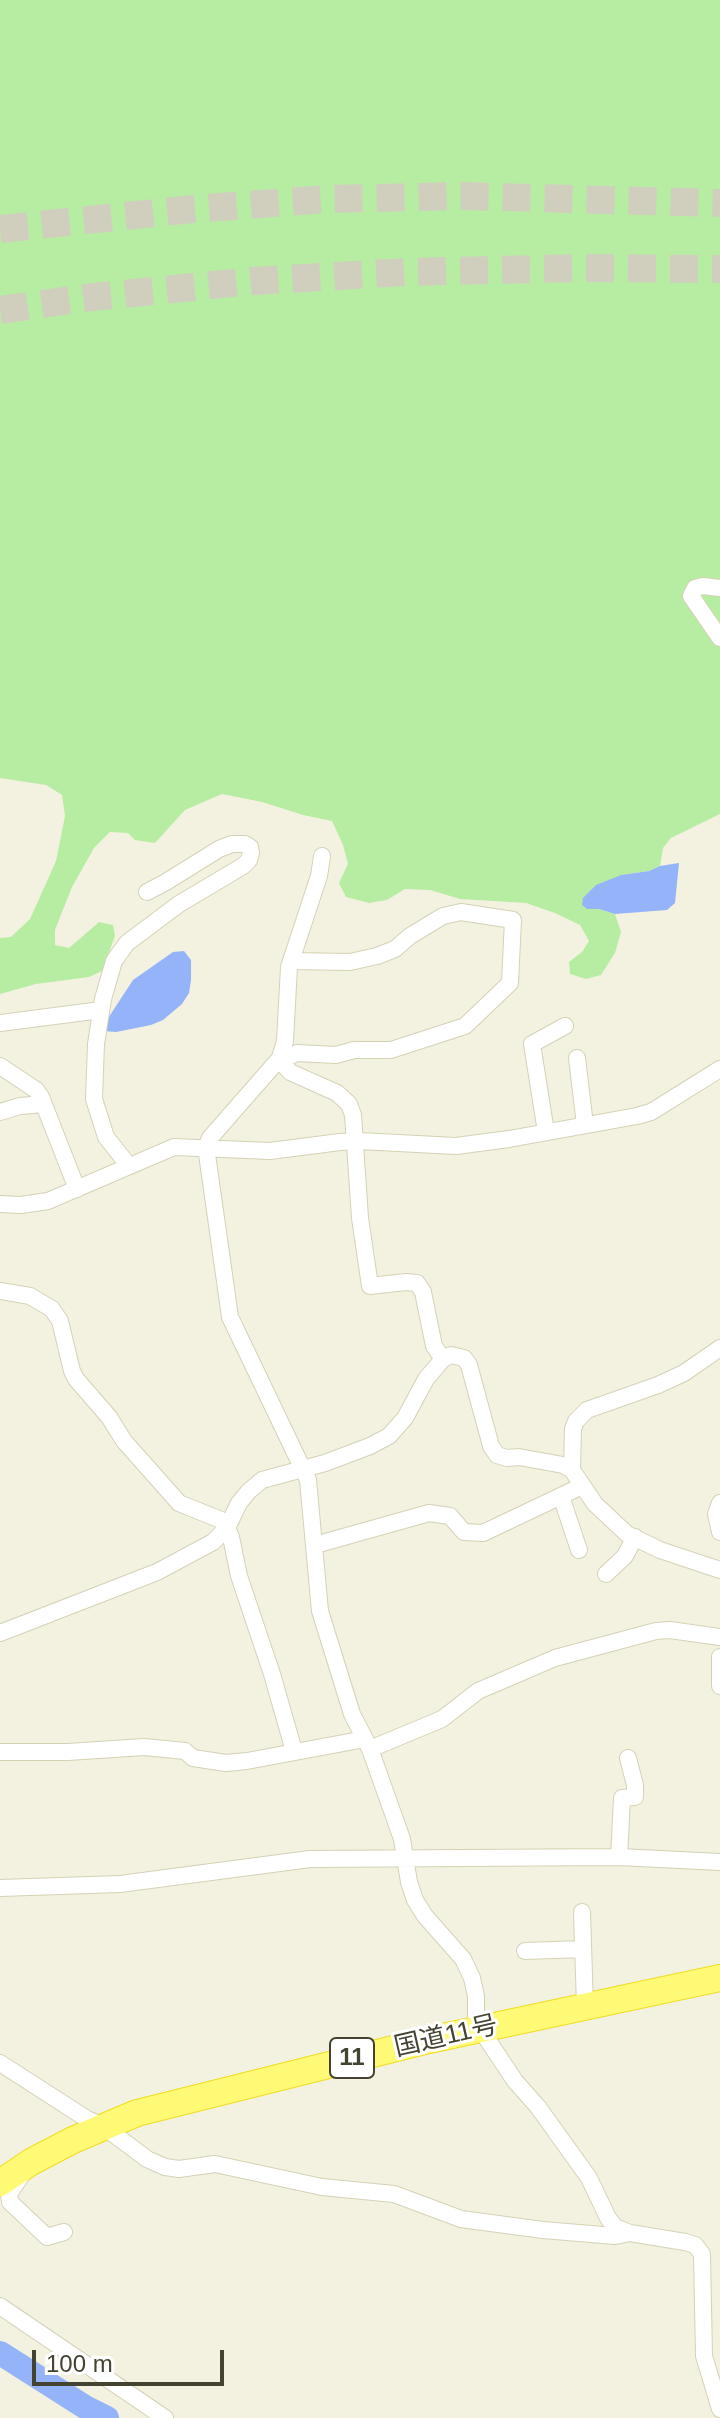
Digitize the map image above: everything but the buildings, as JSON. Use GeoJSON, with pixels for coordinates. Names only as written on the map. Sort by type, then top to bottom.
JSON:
{"type":"FeatureCollection","features":[{"type":"Feature","properties":{"kind":"highway","name":"国道11号"},"geometry":{"type":"LineString","coordinates":[[0,2183],[103,2126],[182,2100],[481,2028],[720,1978]]}},
{"type":"Feature","properties":{"kind":"street"},"geometry":{"type":"LineString","coordinates":[[720,588],[695,588],[691,596],[720,638]]}},
{"type":"Feature","properties":{"kind":"street"},"geometry":{"type":"LineString","coordinates":[[129,1166],[106,1137],[94,1099],[96,1044],[114,961],[120,951],[179,904],[243,866],[249,860],[250,847],[232,844],[219,849],[147,892]]}},
{"type":"Feature","properties":{"kind":"street"},"geometry":{"type":"LineString","coordinates":[[322,856],[319,876],[287,983],[282,1058],[290,1072],[337,1093],[349,1104],[353,1115],[360,1218],[370,1286],[417,1283],[423,1292],[434,1346],[443,1359]]}},
{"type":"Feature","properties":{"kind":"street"},"geometry":{"type":"LineString","coordinates":[[292,961],[350,962],[377,956],[395,949],[443,916],[461,912],[513,920],[510,983],[465,1026],[391,1050],[354,1050],[336,1055],[297,1053],[282,1058],[210,1138],[206,1147],[230,1317],[308,1480],[320,1611],[352,1714],[367,1744],[402,1839],[415,1900],[463,1959],[472,1978],[476,2015],[481,2028],[515,2081],[538,2107],[589,2178],[615,2227],[630,2233],[695,2245],[702,2254],[704,2356],[720,2409]]}},
{"type":"Feature","properties":{"kind":"street"},"geometry":{"type":"LineString","coordinates":[[0,1023],[101,1010]]}},
{"type":"Feature","properties":{"kind":"street"},"geometry":{"type":"LineString","coordinates":[[546,1132],[532,1044],[565,1026]]}},
{"type":"Feature","properties":{"kind":"street"},"geometry":{"type":"LineString","coordinates":[[577,1058],[585,1125]]}},
{"type":"Feature","properties":{"kind":"street"},"geometry":{"type":"LineString","coordinates":[[0,1066],[36,1090],[77,1189]]}},
{"type":"Feature","properties":{"kind":"street"},"geometry":{"type":"LineString","coordinates":[[0,1204],[48,1201],[174,1147],[270,1151],[354,1142],[456,1146],[585,1125],[651,1112],[720,1069]]}},
{"type":"Feature","properties":{"kind":"street"},"geometry":{"type":"LineString","coordinates":[[0,1112],[43,1104]]}},
{"type":"Feature","properties":{"kind":"street"},"geometry":{"type":"LineString","coordinates":[[0,1291],[30,1296],[52,1309],[60,1321],[76,1379],[109,1417],[124,1441],[179,1503],[221,1520],[227,1528],[294,1751]]}},
{"type":"Feature","properties":{"kind":"street"},"geometry":{"type":"LineString","coordinates":[[572,1470],[573,1429],[587,1410],[684,1373],[720,1348]]}},
{"type":"Feature","properties":{"kind":"street"},"geometry":{"type":"LineString","coordinates":[[0,1633],[157,1572],[213,1542],[227,1528],[239,1503],[262,1480],[325,1463],[389,1436],[405,1418],[426,1379],[443,1359],[451,1355],[464,1358],[469,1365],[491,1446],[497,1455],[563,1465],[572,1470],[595,1504],[627,1534],[660,1550],[720,1570]]}},
{"type":"Feature","properties":{"kind":"street"},"geometry":{"type":"LineString","coordinates":[[315,1545],[429,1513],[450,1516],[464,1532],[483,1533],[582,1486]]}},
{"type":"Feature","properties":{"kind":"street"},"geometry":{"type":"LineString","coordinates":[[561,1496],[579,1550]]}},
{"type":"Feature","properties":{"kind":"street"},"geometry":{"type":"LineString","coordinates":[[720,1503],[716,1514],[720,1532]]}},
{"type":"Feature","properties":{"kind":"street"},"geometry":{"type":"LineString","coordinates":[[606,1574],[625,1556],[635,1537]]}},
{"type":"Feature","properties":{"kind":"street"},"geometry":{"type":"LineString","coordinates":[[0,1752],[144,1747],[185,1751],[193,1758],[226,1763],[294,1751],[367,1744],[442,1719],[478,1691],[555,1658],[656,1631],[720,1637]]}},
{"type":"Feature","properties":{"kind":"street"},"geometry":{"type":"LineString","coordinates":[[720,1657],[720,1686]]}},
{"type":"Feature","properties":{"kind":"street"},"geometry":{"type":"LineString","coordinates":[[619,1857],[622,1798],[635,1797],[628,1758]]}},
{"type":"Feature","properties":{"kind":"street"},"geometry":{"type":"LineString","coordinates":[[0,1888],[120,1884],[310,1859],[619,1857],[720,1862]]}},
{"type":"Feature","properties":{"kind":"street"},"geometry":{"type":"LineString","coordinates":[[582,1912],[585,2007]]}},
{"type":"Feature","properties":{"kind":"street"},"geometry":{"type":"LineString","coordinates":[[525,1951],[583,1949]]}},
{"type":"Feature","properties":{"kind":"street"},"geometry":{"type":"LineString","coordinates":[[0,2063],[103,2126],[147,2159],[165,2167],[179,2169],[215,2164],[322,2187],[394,2194],[461,2219],[615,2236],[630,2233]]}},
{"type":"Feature","properties":{"kind":"street"},"geometry":{"type":"LineString","coordinates":[[24,2167],[22,2177],[9,2194],[10,2202],[47,2237],[64,2232]]}},
{"type":"Feature","properties":{"kind":"street"},"geometry":{"type":"LineString","coordinates":[[0,2306],[165,2418]]}},
{"type":"Feature","properties":{"kind":"green space"},"geometry":{"type":"Polygon","coordinates":[[[0,0],[720,0],[720,814],[671,838],[663,848],[660,866],[621,875],[587,909],[615,914],[621,932],[615,953],[601,975],[586,979],[570,974],[569,962],[582,952],[589,941],[580,925],[526,903],[460,899],[430,890],[405,889],[387,900],[369,903],[346,897],[339,883],[348,864],[332,821],[222,794],[185,810],[155,843],[135,840],[128,833],[110,832],[94,848],[72,887],[55,930],[55,945],[69,948],[99,922],[113,925],[115,936],[102,971],[89,977],[36,984],[0,994],[0,938],[11,937],[30,919],[56,861],[65,816],[62,795],[46,785],[0,778],[0,0]]]}},
{"type":"Feature","properties":{"kind":"water"},"geometry":{"type":"Polygon","coordinates":[[[679,863],[675,903],[667,910],[615,914],[587,909],[582,905],[583,898],[596,885],[621,875],[679,863]]]}},
{"type":"Feature","properties":{"kind":"water"},"geometry":{"type":"Polygon","coordinates":[[[184,951],[191,960],[191,980],[189,993],[182,1004],[163,1020],[151,1025],[116,1032],[104,1031],[103,1026],[133,980],[173,952],[184,951]]]}},
{"type":"Feature","properties":{"kind":"waterway"},"geometry":{"type":"LineString","coordinates":[[0,2353],[107,2418]]}},
{"type":"Feature","properties":{"kind":"tunnel"},"geometry":{"type":"LineString","coordinates":[[0,229],[327,199],[461,196],[720,203]]}},
{"type":"Feature","properties":{"kind":"tunnel"},"geometry":{"type":"LineString","coordinates":[[0,310],[92,297],[253,281],[406,272],[720,269]]}}]}
